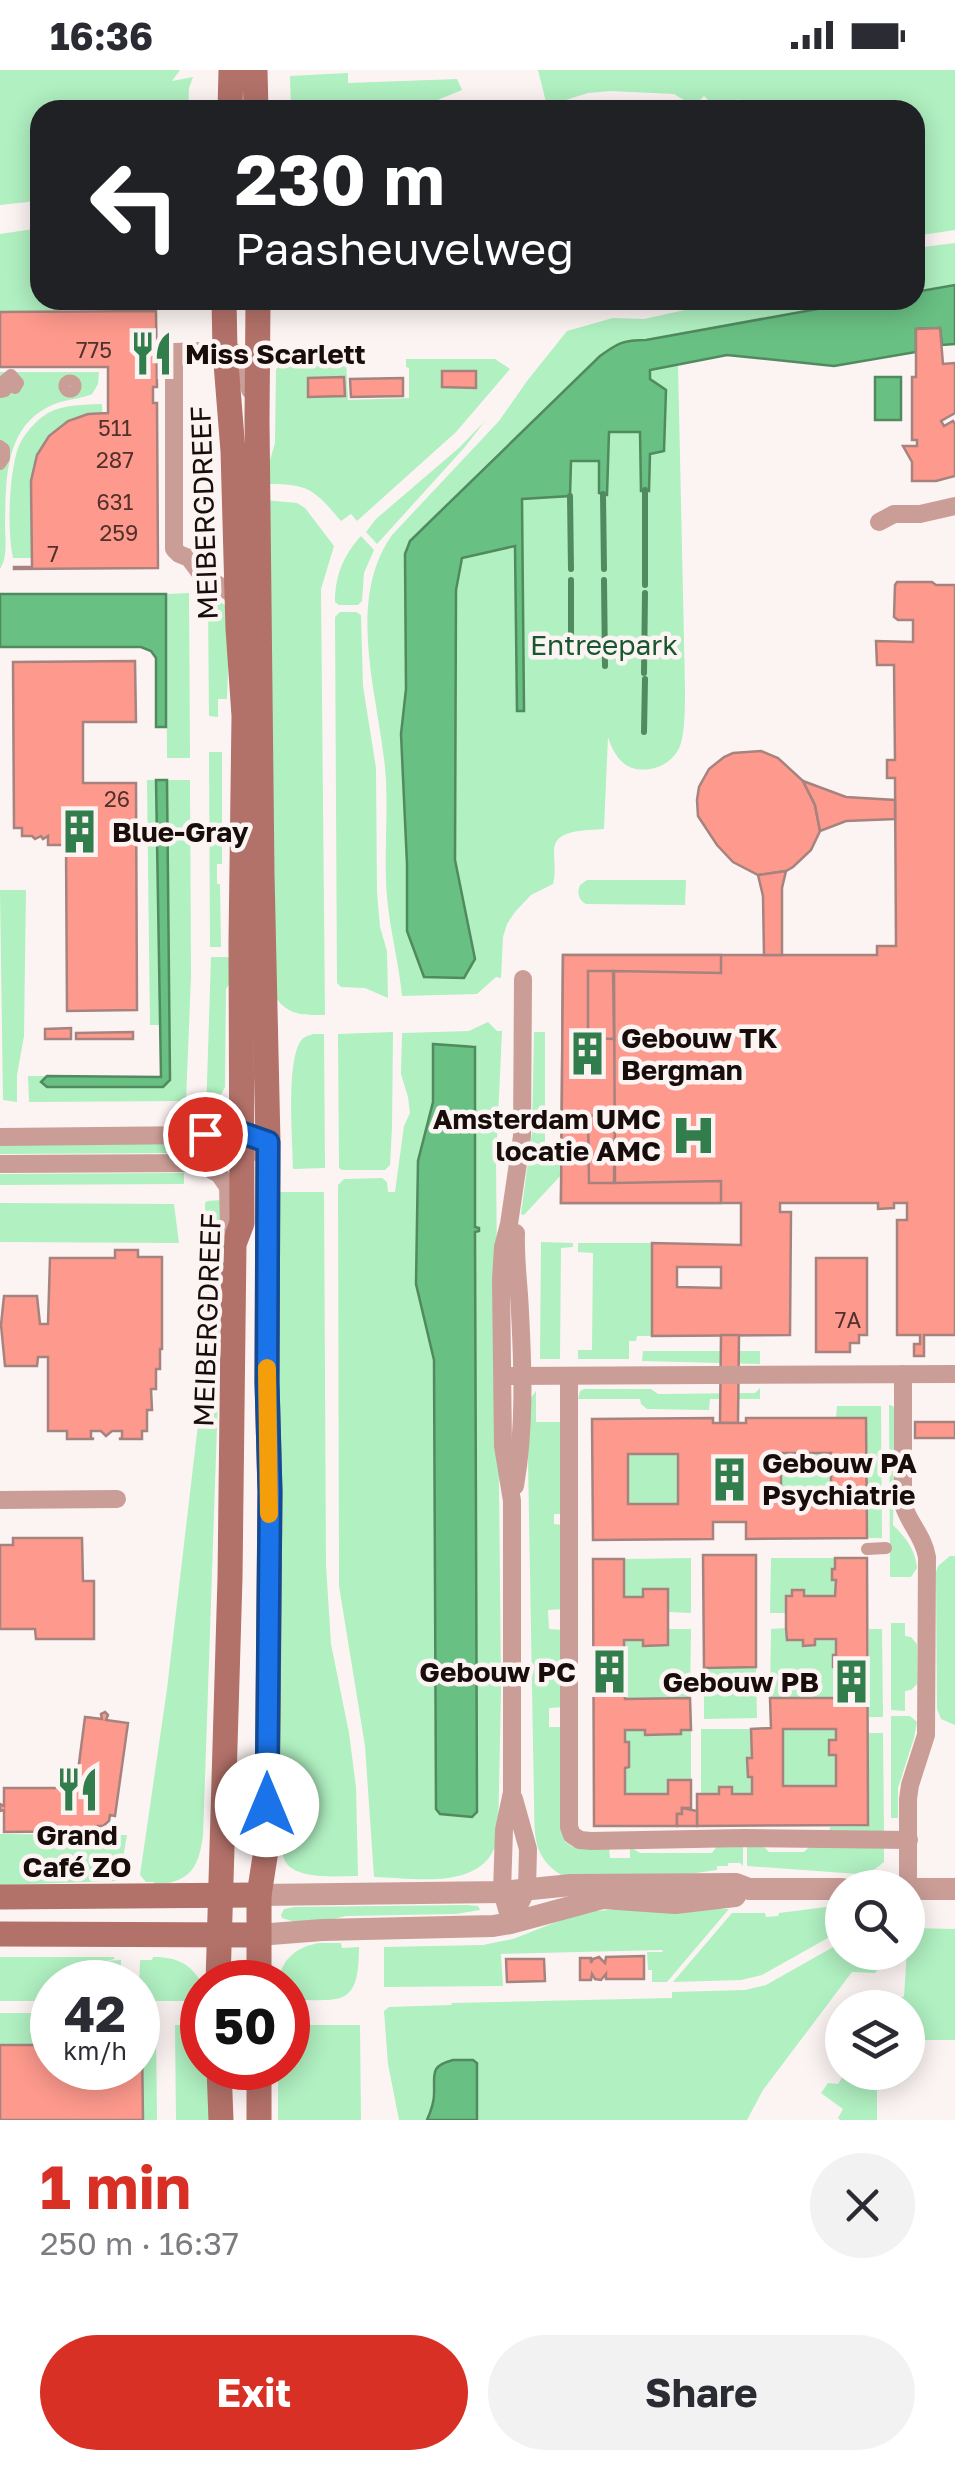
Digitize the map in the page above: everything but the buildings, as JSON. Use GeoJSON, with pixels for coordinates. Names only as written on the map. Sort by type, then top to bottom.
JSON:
{"type":"FeatureCollection","features":[{"type":"Feature","properties":{"kind":"main road"},"geometry":{"type":"LineString","coordinates":[[230,100],[231,70]]}},
{"type":"Feature","properties":{"kind":"main road"},"geometry":{"type":"LineString","coordinates":[[256,70],[256,100]]}},
{"type":"Feature","properties":{"kind":"main road","name":"MEIBERGDREEF"},"geometry":{"type":"LineString","coordinates":[[215,310],[226,351],[244,716],[242,1223],[234,1244],[230,1578],[218,1960]]}},
{"type":"Feature","properties":{"kind":"main road","name":"MEIBERGDREEF"},"geometry":{"type":"LineString","coordinates":[[258,310],[270,1512],[266,1844],[259,1895],[258,1960]]}},
{"type":"Feature","properties":{"kind":"main road"},"geometry":{"type":"LineString","coordinates":[[0,1896],[259,1895]]}},
{"type":"Feature","properties":{"kind":"main road"},"geometry":{"type":"LineString","coordinates":[[0,1934],[258,1935]]}},
{"type":"Feature","properties":{"kind":"main road"},"geometry":{"type":"LineString","coordinates":[[219,2090],[221,2120]]}},
{"type":"Feature","properties":{"kind":"main road"},"geometry":{"type":"LineString","coordinates":[[259,2090],[260,2120]]}},
{"type":"Feature","properties":{"kind":"street"},"geometry":{"type":"LineString","coordinates":[[236,596],[202,575],[189,558],[174,549],[174,352],[231,350],[243,360],[257,420]]}},
{"type":"Feature","properties":{"kind":"street"},"geometry":{"type":"LineString","coordinates":[[0,384],[11,375],[18,383],[15,388],[9,386],[0,392]]}},
{"type":"Feature","properties":{"kind":"street"},"geometry":{"type":"LineString","coordinates":[[0,446],[4,449],[0,464]]}},
{"type":"Feature","properties":{"kind":"street"},"geometry":{"type":"LineString","coordinates":[[878,522],[894,514],[920,514],[955,506]]}},
{"type":"Feature","properties":{"kind":"street"},"geometry":{"type":"LineString","coordinates":[[511,1923],[502,1892],[504,1830],[512,1792],[512,1501],[521,1451],[512,1376],[520,1306],[516,1232],[510,1224],[523,1123],[523,980]]}},
{"type":"Feature","properties":{"kind":"street"},"geometry":{"type":"LineString","coordinates":[[0,1137],[198,1136],[242,1146]]}},
{"type":"Feature","properties":{"kind":"street"},"geometry":{"type":"LineString","coordinates":[[199,1163],[242,1146],[268,1142]]}},
{"type":"Feature","properties":{"kind":"street"},"geometry":{"type":"LineString","coordinates":[[0,1164],[199,1163],[219,1174],[228,1187],[234,1244]]}},
{"type":"Feature","properties":{"kind":"street"},"geometry":{"type":"LineString","coordinates":[[903,1374],[903,1504],[922,1537],[927,1557],[926,1735],[910,1785],[908,1870]]}},
{"type":"Feature","properties":{"kind":"street"},"geometry":{"type":"LineString","coordinates":[[512,1376],[955,1374]]}},
{"type":"Feature","properties":{"kind":"street"},"geometry":{"type":"LineString","coordinates":[[569,1376],[572,1835],[580,1840],[908,1840]]}},
{"type":"Feature","properties":{"kind":"street"},"geometry":{"type":"LineString","coordinates":[[0,1500],[117,1500]]}},
{"type":"Feature","properties":{"kind":"street"},"geometry":{"type":"LineString","coordinates":[[867,1548],[886,1548]]}},
{"type":"Feature","properties":{"kind":"street"},"geometry":{"type":"LineString","coordinates":[[511,1923],[527,1888],[528,1849],[512,1792]]}},
{"type":"Feature","properties":{"kind":"street"},"geometry":{"type":"LineString","coordinates":[[259,1895],[502,1892],[571,1885],[736,1884],[749,1889],[825,1889]]}},
{"type":"Feature","properties":{"kind":"street"},"geometry":{"type":"LineString","coordinates":[[925,1888],[955,1889]]}},
{"type":"Feature","properties":{"kind":"street"},"geometry":{"type":"LineString","coordinates":[[258,1935],[477,1927],[511,1923],[602,1898],[696,1902],[738,1895],[749,1889]]}},
{"type":"Feature","properties":{"kind":"green space"},"geometry":{"type":"Polygon","coordinates":[[[0,70],[180,70],[172,81],[193,77],[188,100],[30,100],[30,201],[0,205],[0,70]]]}},
{"type":"Feature","properties":{"kind":"green space"},"geometry":{"type":"Polygon","coordinates":[[[538,70],[955,70],[955,230],[925,234],[925,100],[708,100],[704,96],[700,100],[684,100],[674,94],[610,91],[546,100],[538,70]]]}},
{"type":"Feature","properties":{"kind":"green space"},"geometry":{"type":"Polygon","coordinates":[[[348,73],[348,83],[457,79],[462,90],[438,100],[291,100],[290,76],[348,73]]]}},
{"type":"Feature","properties":{"kind":"green space"},"geometry":{"type":"Polygon","coordinates":[[[30,230],[30,310],[60,312],[0,313],[0,234],[30,230]]]}},
{"type":"Feature","properties":{"kind":"green space"},"geometry":{"type":"Polygon","coordinates":[[[955,243],[955,285],[925,290],[925,247],[955,243]]]}},
{"type":"Feature","properties":{"kind":"green space","name":"Entreepark"},"geometry":{"type":"Polygon","coordinates":[[[685,310],[812,310],[646,340],[626,340],[600,356],[406,547],[406,689],[401,734],[407,931],[467,975],[475,959],[455,860],[456,590],[462,558],[515,545],[517,710],[522,499],[569,496],[570,461],[600,461],[599,493],[608,432],[641,432],[641,490],[648,490],[650,370],[678,365],[685,694],[680,746],[662,765],[636,769],[621,761],[608,737],[604,829],[566,834],[556,843],[553,884],[531,895],[507,924],[501,978],[496,977],[477,994],[402,996],[387,897],[386,776],[368,644],[371,587],[378,560],[392,535],[499,421],[567,331],[613,318],[644,319],[685,310]]]}},
{"type":"Feature","properties":{"kind":"green space"},"geometry":{"type":"Polygon","coordinates":[[[313,347],[340,347],[340,359],[346,359],[348,400],[409,398],[406,359],[495,359],[510,369],[456,432],[357,521],[351,514],[341,521],[308,490],[263,484],[275,443],[276,370],[292,353],[313,347]]]}},
{"type":"Feature","properties":{"kind":"green space"},"geometry":{"type":"Polygon","coordinates":[[[0,372],[99,372],[92,394],[48,407],[23,429],[15,443],[7,474],[5,553],[0,569],[0,372]]]}},
{"type":"Feature","properties":{"kind":"green space"},"geometry":{"type":"Polygon","coordinates":[[[102,404],[103,431],[41,558],[13,558],[11,487],[23,438],[54,410],[102,404]]]}},
{"type":"Feature","properties":{"kind":"green space"},"geometry":{"type":"Polygon","coordinates":[[[485,421],[377,544],[366,532],[376,519],[485,421]]]}},
{"type":"Feature","properties":{"kind":"green space"},"geometry":{"type":"Polygon","coordinates":[[[264,500],[297,503],[305,508],[334,546],[321,589],[325,1015],[292,1011],[276,998],[264,500]]]}},
{"type":"Feature","properties":{"kind":"green space"},"geometry":{"type":"Polygon","coordinates":[[[361,536],[374,550],[364,573],[362,601],[358,605],[339,605],[335,602],[338,575],[361,536]]]}},
{"type":"Feature","properties":{"kind":"green space"},"geometry":{"type":"Polygon","coordinates":[[[189,593],[190,758],[167,758],[166,594],[189,593]]]}},
{"type":"Feature","properties":{"kind":"green space"},"geometry":{"type":"Polygon","coordinates":[[[215,600],[228,608],[230,617],[227,699],[218,699],[218,717],[209,716],[208,601],[215,600]]]}},
{"type":"Feature","properties":{"kind":"green space"},"geometry":{"type":"Polygon","coordinates":[[[340,612],[361,615],[363,686],[376,768],[377,892],[387,951],[388,998],[365,988],[341,987],[337,983],[335,617],[340,612]]]}},
{"type":"Feature","properties":{"kind":"green space"},"geometry":{"type":"Polygon","coordinates":[[[209,752],[222,752],[222,864],[217,864],[221,947],[210,947],[209,752]]]}},
{"type":"Feature","properties":{"kind":"green space"},"geometry":{"type":"Polygon","coordinates":[[[147,780],[156,780],[160,1025],[150,1025],[147,780]]]}},
{"type":"Feature","properties":{"kind":"green space"},"geometry":{"type":"Polygon","coordinates":[[[167,780],[190,780],[191,976],[186,1101],[29,1102],[28,1076],[47,1076],[41,1082],[47,1087],[163,1087],[170,1082],[167,780]]]}},
{"type":"Feature","properties":{"kind":"green space"},"geometry":{"type":"Polygon","coordinates":[[[587,880],[686,880],[685,905],[586,904],[579,890],[587,880]]]}},
{"type":"Feature","properties":{"kind":"green space"},"geometry":{"type":"Polygon","coordinates":[[[0,890],[26,890],[24,1036],[17,1102],[3,1100],[0,890]]]}},
{"type":"Feature","properties":{"kind":"green space"},"geometry":{"type":"Polygon","coordinates":[[[211,957],[236,957],[236,974],[226,989],[225,1087],[206,1114],[211,957]]]}},
{"type":"Feature","properties":{"kind":"green space"},"geometry":{"type":"Polygon","coordinates":[[[488,1022],[502,1031],[496,1161],[501,1691],[498,1836],[492,1854],[465,1874],[429,1879],[374,1877],[365,1746],[339,1586],[338,1185],[344,1179],[382,1178],[387,1182],[388,1192],[395,1192],[404,1126],[410,1113],[401,1074],[402,1033],[469,1031],[488,1022]],[[433,1045],[433,1101],[418,1161],[416,1284],[434,1360],[435,1735],[477,1812],[478,1228],[475,1045],[433,1045]]]}},
{"type":"Feature","properties":{"kind":"green space"},"geometry":{"type":"Polygon","coordinates":[[[393,1032],[390,1165],[385,1170],[342,1170],[338,1034],[393,1032]]]}},
{"type":"Feature","properties":{"kind":"green space"},"geometry":{"type":"Polygon","coordinates":[[[534,1032],[545,1032],[545,1147],[562,1164],[563,1173],[524,1215],[521,1214],[532,1132],[534,1032]]]}},
{"type":"Feature","properties":{"kind":"green space"},"geometry":{"type":"Polygon","coordinates":[[[313,1034],[324,1034],[325,1168],[293,1169],[293,1068],[300,1042],[313,1034]]]}},
{"type":"Feature","properties":{"kind":"green space"},"geometry":{"type":"Polygon","coordinates":[[[180,1141],[180,1153],[0,1154],[0,1142],[180,1141]]]}},
{"type":"Feature","properties":{"kind":"green space"},"geometry":{"type":"Polygon","coordinates":[[[184,1173],[184,1184],[0,1185],[0,1174],[184,1173]]]}},
{"type":"Feature","properties":{"kind":"green space"},"geometry":{"type":"Polygon","coordinates":[[[275,1192],[324,1192],[326,1565],[331,1644],[356,1787],[358,1876],[301,1873],[287,1864],[282,1850],[275,1192]]]}},
{"type":"Feature","properties":{"kind":"green space"},"geometry":{"type":"Polygon","coordinates":[[[222,1200],[203,1836],[190,1872],[176,1881],[154,1886],[154,1882],[146,1882],[140,1875],[167,1689],[201,1399],[206,1328],[205,1203],[222,1200]]]}},
{"type":"Feature","properties":{"kind":"green space"},"geometry":{"type":"Polygon","coordinates":[[[0,1203],[174,1204],[179,1243],[0,1242],[0,1203]]]}},
{"type":"Feature","properties":{"kind":"green space"},"geometry":{"type":"Polygon","coordinates":[[[541,1242],[573,1243],[573,1247],[561,1248],[560,1359],[540,1359],[541,1242]]]}},
{"type":"Feature","properties":{"kind":"green space"},"geometry":{"type":"Polygon","coordinates":[[[578,1243],[652,1243],[652,1336],[637,1336],[636,1341],[629,1341],[629,1359],[578,1359],[578,1350],[592,1350],[593,1253],[578,1252],[578,1243]]]}},
{"type":"Feature","properties":{"kind":"green space"},"geometry":{"type":"Polygon","coordinates":[[[643,1351],[760,1351],[760,1364],[642,1361],[643,1351]]]}},
{"type":"Feature","properties":{"kind":"green space"},"geometry":{"type":"Polygon","coordinates":[[[760,1388],[760,1399],[710,1399],[709,1410],[647,1409],[640,1399],[578,1399],[584,1389],[651,1389],[658,1394],[755,1393],[760,1388]]]}},
{"type":"Feature","properties":{"kind":"green space"},"geometry":{"type":"Polygon","coordinates":[[[536,1391],[536,1422],[563,1422],[563,1514],[554,1514],[554,1524],[563,1525],[564,1609],[548,1610],[549,1629],[564,1630],[564,1707],[549,1708],[549,1727],[564,1727],[565,1842],[573,1847],[609,1846],[610,1858],[630,1858],[630,1847],[640,1853],[712,1853],[717,1846],[743,1845],[743,1866],[728,1863],[717,1866],[717,1870],[682,1875],[563,1876],[540,1853],[534,1824],[527,1403],[536,1391]]]}},
{"type":"Feature","properties":{"kind":"green space"},"geometry":{"type":"Polygon","coordinates":[[[889,1405],[895,1410],[893,1525],[914,1555],[917,1568],[911,1577],[890,1577],[889,1405]]]}},
{"type":"Feature","properties":{"kind":"green space"},"geometry":{"type":"Polygon","coordinates":[[[837,1406],[881,1406],[882,1538],[867,1538],[866,1418],[836,1418],[837,1406]]]}},
{"type":"Feature","properties":{"kind":"green space"},"geometry":{"type":"Polygon","coordinates":[[[781,1453],[831,1453],[831,1503],[781,1503],[781,1453]]]}},
{"type":"Feature","properties":{"kind":"green space"},"geometry":{"type":"Polygon","coordinates":[[[628,1454],[678,1454],[678,1504],[628,1504],[628,1454]]]}},
{"type":"Feature","properties":{"kind":"green space"},"geometry":{"type":"Polygon","coordinates":[[[950,1556],[955,1556],[955,1725],[941,1719],[937,1709],[936,1572],[950,1556]]]}},
{"type":"Feature","properties":{"kind":"green space"},"geometry":{"type":"Polygon","coordinates":[[[691,1558],[691,1613],[668,1612],[667,1589],[643,1589],[643,1597],[624,1597],[624,1559],[691,1558]]]}},
{"type":"Feature","properties":{"kind":"green space"},"geometry":{"type":"Polygon","coordinates":[[[771,1558],[835,1558],[835,1596],[804,1596],[804,1590],[792,1590],[786,1613],[770,1613],[771,1558]]]}},
{"type":"Feature","properties":{"kind":"green space"},"geometry":{"type":"Polygon","coordinates":[[[891,1623],[905,1623],[905,1636],[917,1644],[917,1684],[905,1691],[905,1711],[891,1710],[891,1623]]]}},
{"type":"Feature","properties":{"kind":"green space"},"geometry":{"type":"Polygon","coordinates":[[[786,1628],[787,1639],[803,1640],[803,1646],[815,1645],[815,1639],[836,1639],[836,1698],[770,1698],[771,1629],[786,1628]]]}},
{"type":"Feature","properties":{"kind":"green space"},"geometry":{"type":"Polygon","coordinates":[[[668,1629],[691,1629],[690,1698],[625,1699],[624,1640],[643,1640],[644,1646],[668,1645],[668,1629]]]}},
{"type":"Feature","properties":{"kind":"green space"},"geometry":{"type":"Polygon","coordinates":[[[869,1629],[882,1629],[883,1717],[869,1717],[869,1629]]]}},
{"type":"Feature","properties":{"kind":"green space"},"geometry":{"type":"Polygon","coordinates":[[[756,1667],[757,1718],[704,1719],[704,1668],[756,1667]]]}},
{"type":"Feature","properties":{"kind":"green space"},"geometry":{"type":"Polygon","coordinates":[[[891,1716],[910,1716],[917,1722],[898,1788],[898,1818],[891,1818],[891,1716]]]}},
{"type":"Feature","properties":{"kind":"green space"},"geometry":{"type":"Polygon","coordinates":[[[701,1729],[751,1729],[752,1758],[747,1759],[752,1794],[732,1794],[732,1787],[719,1787],[719,1794],[701,1794],[701,1729]]]}},
{"type":"Feature","properties":{"kind":"green space"},"geometry":{"type":"Polygon","coordinates":[[[783,1729],[836,1729],[836,1740],[829,1741],[829,1754],[836,1755],[836,1786],[783,1786],[783,1729]]]}},
{"type":"Feature","properties":{"kind":"green space"},"geometry":{"type":"Polygon","coordinates":[[[625,1730],[645,1730],[646,1735],[691,1730],[691,1780],[668,1780],[668,1794],[625,1794],[629,1743],[625,1742],[625,1730]]]}},
{"type":"Feature","properties":{"kind":"green space"},"geometry":{"type":"Polygon","coordinates":[[[869,1733],[883,1733],[884,1834],[829,1833],[830,1827],[869,1826],[869,1733]]]}},
{"type":"Feature","properties":{"kind":"green space"},"geometry":{"type":"Polygon","coordinates":[[[0,1834],[127,1835],[119,1881],[0,1885],[0,1834]]]}},
{"type":"Feature","properties":{"kind":"green space"},"geometry":{"type":"Polygon","coordinates":[[[747,1845],[762,1845],[769,1852],[804,1852],[811,1845],[884,1845],[884,1862],[872,1870],[825,1872],[747,1866],[747,1845]]]}},
{"type":"Feature","properties":{"kind":"green space"},"geometry":{"type":"Polygon","coordinates":[[[478,1906],[480,1910],[346,1916],[313,1924],[298,1923],[281,1915],[284,1909],[294,1907],[478,1906]]]}},
{"type":"Feature","properties":{"kind":"green space"},"geometry":{"type":"Polygon","coordinates":[[[825,1907],[825,1940],[762,1975],[741,1980],[673,1982],[732,1913],[765,1913],[766,1917],[825,1907]]]}},
{"type":"Feature","properties":{"kind":"green space"},"geometry":{"type":"Polygon","coordinates":[[[729,1909],[667,1982],[652,1982],[652,1970],[648,1970],[647,1952],[662,1950],[501,1954],[503,1986],[384,1987],[384,1947],[483,1945],[513,1939],[582,1912],[729,1909]]]}},
{"type":"Feature","properties":{"kind":"green space"},"geometry":{"type":"Polygon","coordinates":[[[925,1928],[955,1929],[955,2040],[925,2040],[925,1990],[904,1990],[906,1970],[925,1970],[925,1928]]]}},
{"type":"Feature","properties":{"kind":"green space"},"geometry":{"type":"Polygon","coordinates":[[[319,1943],[359,1947],[355,1982],[350,1991],[343,1997],[310,2000],[310,1960],[288,1960],[303,1948],[319,1943]]]}},
{"type":"Feature","properties":{"kind":"green space"},"geometry":{"type":"Polygon","coordinates":[[[825,1952],[825,1970],[878,1970],[852,1972],[838,1990],[825,1990],[825,2008],[763,2090],[747,2120],[477,2120],[477,2063],[464,2059],[440,2064],[427,2120],[399,2120],[388,2064],[384,2011],[389,2007],[672,1998],[672,1992],[745,1990],[766,1985],[825,1952]]]}},
{"type":"Feature","properties":{"kind":"green space"},"geometry":{"type":"Polygon","coordinates":[[[0,1957],[114,1957],[30,1960],[30,2001],[0,2001],[0,1957]]]}},
{"type":"Feature","properties":{"kind":"green space"},"geometry":{"type":"Polygon","coordinates":[[[169,1958],[180,1962],[180,2001],[160,2001],[160,1960],[152,1960],[169,1958]]]}},
{"type":"Feature","properties":{"kind":"green space"},"geometry":{"type":"Polygon","coordinates":[[[0,2013],[30,2013],[30,2045],[0,2045],[0,2013]]]}},
{"type":"Feature","properties":{"kind":"green space"},"geometry":{"type":"Polygon","coordinates":[[[175,2025],[180,2025],[180,2090],[210,2090],[211,2120],[176,2120],[175,2025]]]}},
{"type":"Feature","properties":{"kind":"green space"},"geometry":{"type":"Polygon","coordinates":[[[310,2025],[360,2025],[361,2120],[278,2120],[278,2090],[310,2090],[310,2025]]]}},
{"type":"Feature","properties":{"kind":"green space"},"geometry":{"type":"Polygon","coordinates":[[[825,2087],[877,2090],[877,2120],[840,2120],[843,2109],[821,2093],[825,2087]]]}},
{"type":"Feature","properties":{"kind":"green space"},"geometry":{"type":"Polygon","coordinates":[[[143,2090],[157,2090],[157,2120],[143,2120],[143,2090]]]}},
{"type":"Feature","properties":{"kind":"shaded area"},"geometry":{"type":"Polygon","coordinates":[[[955,285],[955,344],[942,345],[940,328],[916,329],[916,352],[834,366],[727,355],[650,370],[650,379],[666,390],[664,451],[650,454],[649,491],[641,491],[640,432],[609,432],[607,495],[599,493],[599,461],[571,461],[570,496],[522,499],[524,711],[517,711],[515,546],[462,558],[456,590],[455,860],[475,959],[464,978],[424,977],[407,931],[401,734],[406,689],[405,554],[410,541],[600,356],[616,345],[812,310],[925,310],[925,290],[955,285]]]}},
{"type":"Feature","properties":{"kind":"shaded area"},"geometry":{"type":"Polygon","coordinates":[[[875,377],[901,377],[901,420],[875,420],[875,377]]]}},
{"type":"Feature","properties":{"kind":"shaded area"},"geometry":{"type":"Polygon","coordinates":[[[0,594],[166,594],[166,727],[156,727],[156,658],[151,651],[141,647],[0,647],[0,594]]]}},
{"type":"Feature","properties":{"kind":"shaded area"},"geometry":{"type":"Polygon","coordinates":[[[156,780],[167,780],[170,1080],[163,1087],[47,1087],[41,1082],[47,1076],[161,1077],[156,780]]]}},
{"type":"Feature","properties":{"kind":"shaded area"},"geometry":{"type":"Polygon","coordinates":[[[433,1044],[475,1047],[475,1227],[479,1228],[475,1232],[477,1812],[472,1817],[440,1814],[436,1809],[434,1360],[416,1284],[418,1161],[433,1102],[433,1044]]]}},
{"type":"Feature","properties":{"kind":"shaded area"},"geometry":{"type":"Polygon","coordinates":[[[453,2060],[477,2063],[477,2120],[427,2120],[435,2072],[440,2065],[453,2060]]]}},
{"type":"Feature","properties":{"kind":"waterway"},"geometry":{"type":"LineString","coordinates":[[645,490],[645,585]]}},
{"type":"Feature","properties":{"kind":"waterway"},"geometry":{"type":"LineString","coordinates":[[603,494],[604,569]]}},
{"type":"Feature","properties":{"kind":"waterway"},"geometry":{"type":"LineString","coordinates":[[570,496],[571,569]]}},
{"type":"Feature","properties":{"kind":"waterway"},"geometry":{"type":"LineString","coordinates":[[571,580],[571,639]]}},
{"type":"Feature","properties":{"kind":"waterway"},"geometry":{"type":"LineString","coordinates":[[604,580],[605,666]]}},
{"type":"Feature","properties":{"kind":"waterway"},"geometry":{"type":"LineString","coordinates":[[644,673],[645,593]]}},
{"type":"Feature","properties":{"kind":"waterway"},"geometry":{"type":"LineString","coordinates":[[644,732],[645,679]]}},
{"type":"Feature","properties":{"kind":"slow traffic"},"geometry":{"type":"LineString","coordinates":[[267,1368],[269,1514]]}},
{"type":"Feature","properties":{"kind":"place","name":"Miss Scarlett"},"geometry":{"type":"Point","coordinates":[152,354]}},
{"type":"Feature","properties":{"kind":"place","name":"Blue-Gray"},"geometry":{"type":"Point","coordinates":[79,832]}},
{"type":"Feature","properties":{"kind":"place","name":"Gebouw TK Bergman"},"geometry":{"type":"Point","coordinates":[588,1054]}},
{"type":"Feature","properties":{"kind":"place","name":"Amsterdam UMC locatie AMC"},"geometry":{"type":"Point","coordinates":[694,1135]}},
{"type":"Feature","properties":{"kind":"place","name":"Gebouw PA Psychiatrie"},"geometry":{"type":"Point","coordinates":[729,1479]}},
{"type":"Feature","properties":{"kind":"place","name":"Gebouw PC"},"geometry":{"type":"Point","coordinates":[609,1672]}},
{"type":"Feature","properties":{"kind":"place","name":"Gebouw PB"},"geometry":{"type":"Point","coordinates":[852,1682]}},
{"type":"Feature","properties":{"kind":"place","name":"Grand Café ZO"},"geometry":{"type":"Point","coordinates":[77,1789]}},
{"type":"Feature","properties":{"kind":"route"},"geometry":{"type":"LineString","coordinates":[[205,1134],[242,1133],[268,1142],[267,1805]]}}]}
